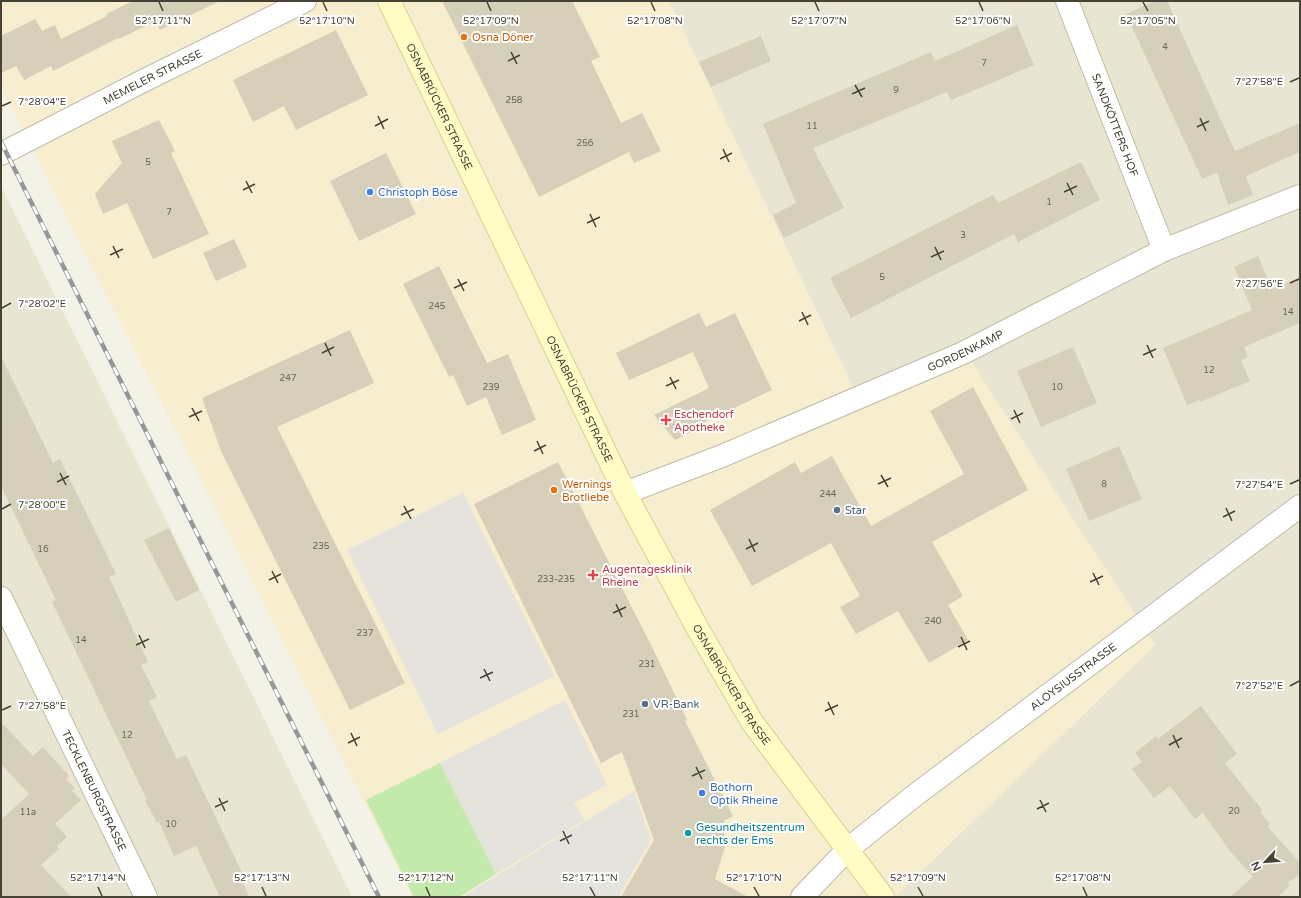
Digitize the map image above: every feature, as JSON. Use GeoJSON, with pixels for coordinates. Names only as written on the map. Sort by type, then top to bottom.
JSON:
{"type":"FeatureCollection","features":[{"type":"Feature","properties":{"kind":"main road","name":"OSNABRÜCKER STRASSE"},"geometry":{"type":"LineString","coordinates":[[389,1],[625,493],[699,631],[742,706],[883,897]]}},
{"type":"Feature","properties":{"kind":"street","name":"MEMELER STRASSE"},"geometry":{"type":"LineString","coordinates":[[1,154],[145,80],[305,1]]}},
{"type":"Feature","properties":{"kind":"street","name":"SANDKÖTTERS HOF"},"geometry":{"type":"LineString","coordinates":[[1067,1],[1164,250]]}},
{"type":"Feature","properties":{"kind":"street","name":"GORDENKAMP"},"geometry":{"type":"LineString","coordinates":[[625,493],[722,456],[963,353],[1164,250],[1300,196]]}},
{"type":"Feature","properties":{"kind":"street","name":"ALOYSIUSSTRASSE"},"geometry":{"type":"LineString","coordinates":[[802,897],[848,849],[914,796],[1300,506]]}},
{"type":"Feature","properties":{"kind":"street","name":"TECKLENBURGSTRASSE"},"geometry":{"type":"LineString","coordinates":[[1,598],[146,897]]}},
{"type":"Feature","properties":{"kind":"shaded area"},"geometry":{"type":"Polygon","coordinates":[[[1,1],[669,1],[855,394],[962,347],[1155,645],[895,897],[413,897],[1,87],[1,1]]]}},
{"type":"Feature","properties":{"kind":"shaded area"},"geometry":{"type":"Polygon","coordinates":[[[669,1],[1300,1],[1300,897],[895,897],[1155,645],[856,394],[669,1]]]}},
{"type":"Feature","properties":{"kind":"shaded area"},"geometry":{"type":"Polygon","coordinates":[[[1,186],[352,897],[1,897],[1,186]]]}},
{"type":"Feature","properties":{"kind":"shaded area"},"geometry":{"type":"Polygon","coordinates":[[[463,493],[554,676],[438,734],[347,550],[463,493]]]}},
{"type":"Feature","properties":{"kind":"shaded area"},"geometry":{"type":"Polygon","coordinates":[[[565,700],[607,785],[574,803],[584,820],[496,874],[440,763],[565,700]]]}},
{"type":"Feature","properties":{"kind":"shaded area"},"geometry":{"type":"Polygon","coordinates":[[[634,791],[651,840],[618,897],[462,897],[634,791]]]}},
{"type":"Feature","properties":{"kind":"green space"},"geometry":{"type":"Polygon","coordinates":[[[440,763],[496,874],[459,897],[414,897],[366,800],[440,763]]]}},
{"type":"Feature","properties":{"kind":"building"},"geometry":{"type":"Polygon","coordinates":[[[133,1],[220,1],[160,30],[156,21],[119,39],[118,38],[53,71],[51,66],[24,80],[16,66],[1,73],[1,36],[35,19],[42,31],[55,25],[61,39],[133,1]]]}},
{"type":"Feature","properties":{"kind":"building"},"geometry":{"type":"Polygon","coordinates":[[[442,1],[572,1],[600,57],[591,61],[621,123],[642,113],[661,151],[634,163],[629,152],[539,197],[442,1]]]}},
{"type":"Feature","properties":{"kind":"building"},"geometry":{"type":"Polygon","coordinates":[[[1155,1],[1167,1],[1235,151],[1300,123],[1300,152],[1246,176],[1253,195],[1228,205],[1217,173],[1202,179],[1126,14],[1155,1]]]}},
{"type":"Feature","properties":{"kind":"building"},"geometry":{"type":"Polygon","coordinates":[[[1017,25],[1034,65],[951,100],[947,92],[813,148],[844,208],[784,238],[773,215],[796,203],[763,124],[931,52],[935,61],[1017,25]]]}},
{"type":"Feature","properties":{"kind":"building"},"geometry":{"type":"Polygon","coordinates":[[[336,30],[368,95],[296,130],[284,106],[253,122],[233,80],[336,30]]]}},
{"type":"Feature","properties":{"kind":"building"},"geometry":{"type":"Polygon","coordinates":[[[761,36],[771,61],[711,87],[699,62],[761,36]]]}},
{"type":"Feature","properties":{"kind":"building"},"geometry":{"type":"Polygon","coordinates":[[[159,120],[175,151],[171,153],[209,234],[153,259],[127,203],[103,214],[95,194],[122,163],[112,141],[159,120]]]}},
{"type":"Feature","properties":{"kind":"building","name":"Christoph Böse"},"geometry":{"type":"Polygon","coordinates":[[[386,153],[416,214],[359,241],[330,181],[386,153]]]}},
{"type":"Feature","properties":{"kind":"building"},"geometry":{"type":"Polygon","coordinates":[[[1081,162],[1100,200],[1018,242],[1014,234],[851,318],[830,278],[993,195],[998,203],[1081,162]]]}},
{"type":"Feature","properties":{"kind":"building"},"geometry":{"type":"Polygon","coordinates":[[[234,239],[247,267],[216,281],[203,253],[234,239]]]}},
{"type":"Feature","properties":{"kind":"building"},"geometry":{"type":"Polygon","coordinates":[[[1258,256],[1272,289],[1300,277],[1300,323],[1244,347],[1248,357],[1241,360],[1250,381],[1200,402],[1199,400],[1187,405],[1163,348],[1252,310],[1234,267],[1258,256]]]}},
{"type":"Feature","properties":{"kind":"building"},"geometry":{"type":"Polygon","coordinates":[[[439,266],[487,363],[508,354],[536,420],[502,435],[486,397],[467,406],[453,375],[449,377],[403,284],[439,266]]]}},
{"type":"Feature","properties":{"kind":"building"},"geometry":{"type":"Polygon","coordinates":[[[699,313],[706,327],[735,313],[772,390],[703,423],[704,426],[675,440],[654,415],[709,388],[693,352],[629,380],[616,353],[699,313]]]}},
{"type":"Feature","properties":{"kind":"building"},"geometry":{"type":"Polygon","coordinates":[[[350,330],[374,383],[277,427],[405,683],[350,710],[221,451],[202,398],[350,330]]]}},
{"type":"Feature","properties":{"kind":"building"},"geometry":{"type":"Polygon","coordinates":[[[1073,347],[1097,403],[1041,427],[1017,371],[1073,347]]]}},
{"type":"Feature","properties":{"kind":"building"},"geometry":{"type":"Polygon","coordinates":[[[1,356],[53,463],[60,459],[116,574],[109,577],[148,662],[141,665],[157,697],[149,701],[177,759],[186,755],[246,881],[243,883],[249,897],[220,897],[196,846],[174,856],[159,822],[157,823],[145,800],[147,800],[52,602],[56,600],[1,486],[1,356]]]}},
{"type":"Feature","properties":{"kind":"building"},"geometry":{"type":"Polygon","coordinates":[[[973,387],[1028,490],[932,542],[963,596],[948,605],[968,640],[929,663],[898,611],[856,634],[840,607],[860,596],[831,543],[752,586],[710,510],[795,462],[801,473],[832,456],[871,526],[964,474],[930,411],[973,387]]]}},
{"type":"Feature","properties":{"kind":"building"},"geometry":{"type":"Polygon","coordinates":[[[1119,446],[1142,499],[1089,521],[1066,469],[1119,446]]]}},
{"type":"Feature","properties":{"kind":"building"},"geometry":{"type":"Polygon","coordinates":[[[558,462],[654,651],[687,720],[685,721],[733,816],[724,821],[725,847],[715,879],[748,897],[621,897],[654,840],[622,752],[601,763],[474,504],[558,462]]]}},
{"type":"Feature","properties":{"kind":"building"},"geometry":{"type":"Polygon","coordinates":[[[169,528],[199,590],[176,602],[144,540],[169,528]]]}},
{"type":"Feature","properties":{"kind":"building"},"geometry":{"type":"Polygon","coordinates":[[[1201,706],[1237,754],[1225,763],[1262,810],[1260,812],[1270,824],[1267,826],[1300,863],[1300,874],[1288,883],[1290,885],[1278,897],[1230,897],[1253,877],[1230,851],[1203,813],[1195,819],[1170,786],[1154,798],[1132,769],[1142,762],[1135,753],[1156,736],[1158,739],[1201,706]]]}},
{"type":"Feature","properties":{"kind":"building"},"geometry":{"type":"Polygon","coordinates":[[[1,722],[33,756],[43,747],[69,776],[66,779],[75,788],[72,791],[81,800],[55,824],[67,837],[57,846],[59,849],[41,865],[71,897],[1,897],[1,820],[29,794],[1,764],[1,722]]]}},
{"type":"Feature","properties":{"kind":"railway"},"geometry":{"type":"LineString","coordinates":[[1,142],[379,897]]}},
{"type":"Feature","properties":{"kind":"place","name":"Osna Döner"},"geometry":{"type":"Point","coordinates":[464,37]}},
{"type":"Feature","properties":{"kind":"place","name":"Christoph Böse"},"geometry":{"type":"Point","coordinates":[370,192]}},
{"type":"Feature","properties":{"kind":"place","name":"Eschendorf Apotheke"},"geometry":{"type":"Point","coordinates":[666,420]}},
{"type":"Feature","properties":{"kind":"place","name":"Wernings Brotliebe"},"geometry":{"type":"Point","coordinates":[554,490]}},
{"type":"Feature","properties":{"kind":"place","name":"Star"},"geometry":{"type":"Point","coordinates":[837,510]}},
{"type":"Feature","properties":{"kind":"place","name":"Augentagesklinik Rheine"},"geometry":{"type":"Point","coordinates":[593,575]}},
{"type":"Feature","properties":{"kind":"place","name":"VR-Bank"},"geometry":{"type":"Point","coordinates":[645,704]}},
{"type":"Feature","properties":{"kind":"place","name":"Bothorn Optik Rheine"},"geometry":{"type":"Point","coordinates":[702,793]}},
{"type":"Feature","properties":{"kind":"place","name":"Gesundheitszentrum rechts der Ems"},"geometry":{"type":"Point","coordinates":[688,833]}}]}
